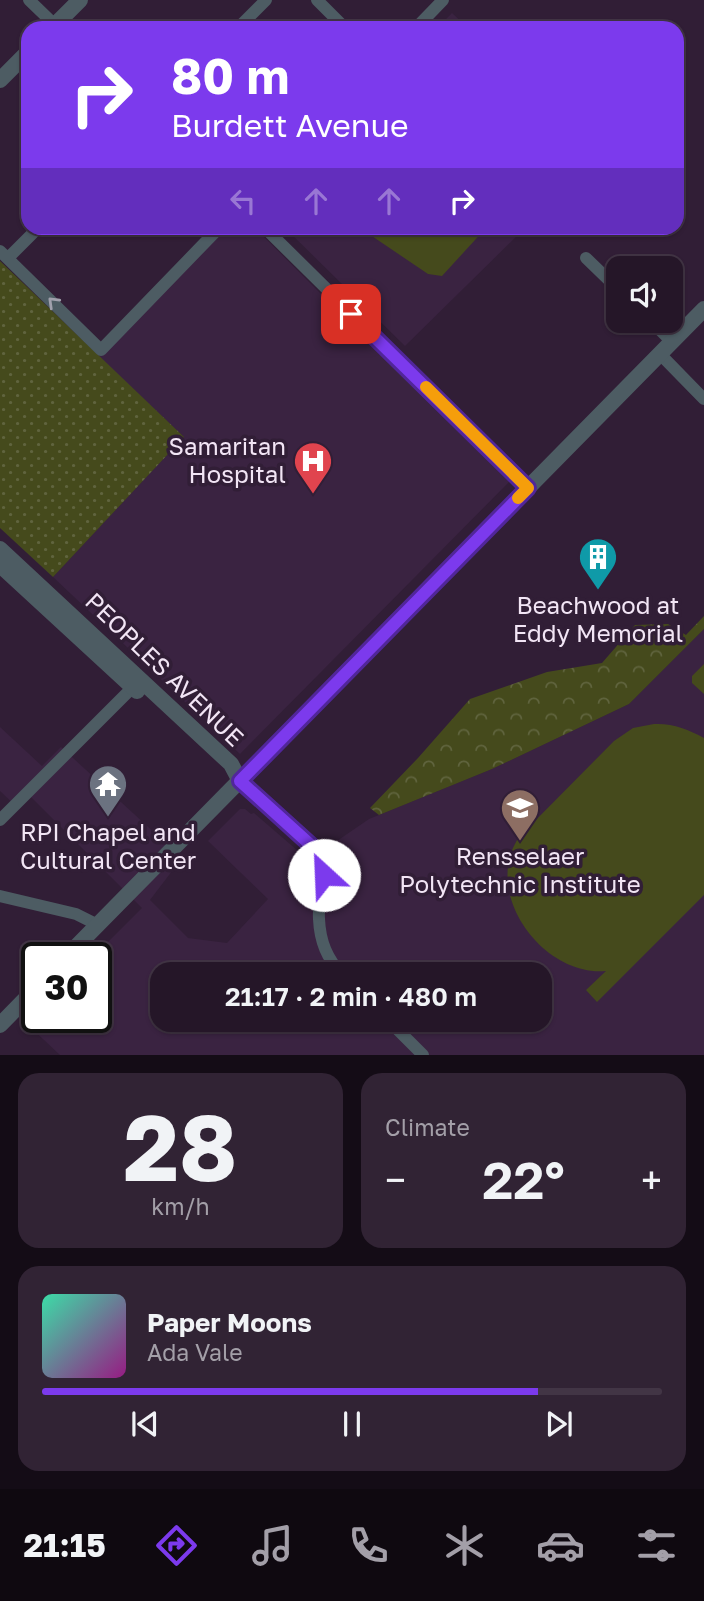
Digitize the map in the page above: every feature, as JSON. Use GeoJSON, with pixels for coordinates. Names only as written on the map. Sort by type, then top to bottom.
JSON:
{"type":"FeatureCollection","features":[{"type":"Feature","properties":{"kind":"street"},"geometry":{"type":"LineString","coordinates":[[29,0],[49,21]]}},
{"type":"Feature","properties":{"kind":"street"},"geometry":{"type":"LineString","coordinates":[[61,21],[80,0]]}},
{"type":"Feature","properties":{"kind":"street"},"geometry":{"type":"LineString","coordinates":[[245,21],[266,0]]}},
{"type":"Feature","properties":{"kind":"street"},"geometry":{"type":"LineString","coordinates":[[317,0],[338,21]]}},
{"type":"Feature","properties":{"kind":"street"},"geometry":{"type":"LineString","coordinates":[[423,21],[443,0]]}},
{"type":"Feature","properties":{"kind":"street"},"geometry":{"type":"LineString","coordinates":[[0,80],[21,59]]}},
{"type":"Feature","properties":{"kind":"street"},"geometry":{"type":"LineString","coordinates":[[29,235],[4,254],[102,350],[212,235]]}},
{"type":"Feature","properties":{"kind":"street"},"geometry":{"type":"LineString","coordinates":[[272,235],[528,488]]}},
{"type":"Feature","properties":{"kind":"street"},"geometry":{"type":"LineString","coordinates":[[586,258],[606,277]]}},
{"type":"Feature","properties":{"kind":"street"},"geometry":{"type":"LineString","coordinates":[[81,942],[704,309]]}},
{"type":"Feature","properties":{"kind":"street"},"geometry":{"type":"LineString","coordinates":[[663,333],[672,342]]}},
{"type":"Feature","properties":{"kind":"street"},"geometry":{"type":"LineString","coordinates":[[660,354],[704,399]]}},
{"type":"Feature","properties":{"kind":"street","name":"PEOPLES AVENUE"},"geometry":{"type":"LineString","coordinates":[[0,549],[48,601],[137,683],[224,772],[240,781],[314,848],[320,856],[324,875],[318,917],[321,936],[331,962]]}},
{"type":"Feature","properties":{"kind":"street","name":"PEOPLES AVENUE"},"geometry":{"type":"LineString","coordinates":[[0,565],[48,601]]}},
{"type":"Feature","properties":{"kind":"street"},"geometry":{"type":"LineString","coordinates":[[0,820],[137,683]]}},
{"type":"Feature","properties":{"kind":"street"},"geometry":{"type":"LineString","coordinates":[[0,896],[76,914],[98,925]]}},
{"type":"Feature","properties":{"kind":"street"},"geometry":{"type":"LineString","coordinates":[[0,1025],[21,1003]]}},
{"type":"Feature","properties":{"kind":"street"},"geometry":{"type":"LineString","coordinates":[[400,1032],[423,1055]]}},
{"type":"Feature","properties":{"kind":"shaded area"},"geometry":{"type":"Polygon","coordinates":[[[452,13],[461,21],[444,21],[452,13]]]}},
{"type":"Feature","properties":{"kind":"shaded area","name":"Samaritan Hospital"},"geometry":{"type":"Polygon","coordinates":[[[206,235],[262,235],[509,482],[240,754],[53,577],[184,437],[94,352],[206,235]]]}},
{"type":"Feature","properties":{"kind":"shaded area"},"geometry":{"type":"Polygon","coordinates":[[[292,235],[518,235],[405,346],[292,235]]]}},
{"type":"Feature","properties":{"kind":"shaded area","name":"Rensselaer Polytechnic Institute"},"geometry":{"type":"Polygon","coordinates":[[[704,629],[704,1055],[60,1055],[37,1033],[112,1033],[112,942],[108,942],[142,908],[31,797],[19,809],[0,791],[0,727],[42,766],[61,747],[182,858],[150,900],[188,938],[227,943],[268,899],[208,841],[240,809],[254,813],[305,857],[334,843],[369,819],[492,769],[629,704],[704,629]]]}},
{"type":"Feature","properties":{"kind":"green space"},"geometry":{"type":"Polygon","coordinates":[[[370,235],[480,235],[442,276],[428,274],[370,235]]]}},
{"type":"Feature","properties":{"kind":"green space"},"geometry":{"type":"Polygon","coordinates":[[[0,261],[184,437],[53,577],[0,528],[0,261]]]}},
{"type":"Feature","properties":{"kind":"green space"},"geometry":{"type":"Polygon","coordinates":[[[704,616],[704,629],[629,704],[492,769],[379,815],[370,808],[470,699],[547,672],[602,663],[635,625],[668,624],[686,635],[704,616]]]}},
{"type":"Feature","properties":{"kind":"green space"},"geometry":{"type":"Polygon","coordinates":[[[704,664],[704,694],[692,683],[692,676],[704,664]]]}},
{"type":"Feature","properties":{"kind":"green space"},"geometry":{"type":"Polygon","coordinates":[[[654,724],[680,727],[704,738],[704,895],[597,1002],[586,990],[606,971],[583,969],[561,961],[541,946],[525,928],[513,906],[508,883],[509,859],[519,837],[614,741],[633,728],[654,724]]]}},
{"type":"Feature","properties":{"kind":"slow traffic"},"geometry":{"type":"LineString","coordinates":[[426,387],[528,488],[518,498]]}},
{"type":"Feature","properties":{"kind":"place","name":"Samaritan Hospital"},"geometry":{"type":"Point","coordinates":[313,495]}},
{"type":"Feature","properties":{"kind":"place","name":"Beachwood at Eddy Memorial"},"geometry":{"type":"Point","coordinates":[598,591]}},
{"type":"Feature","properties":{"kind":"place","name":"RPI Chapel and Cultural Center"},"geometry":{"type":"Point","coordinates":[108,818]}},
{"type":"Feature","properties":{"kind":"place","name":"Rensselaer Polytechnic Institute"},"geometry":{"type":"Point","coordinates":[520,842]}},
{"type":"Feature","properties":{"kind":"route"},"geometry":{"type":"LineString","coordinates":[[324,875],[320,856],[314,848],[240,781],[528,488],[351,314]]}}]}
